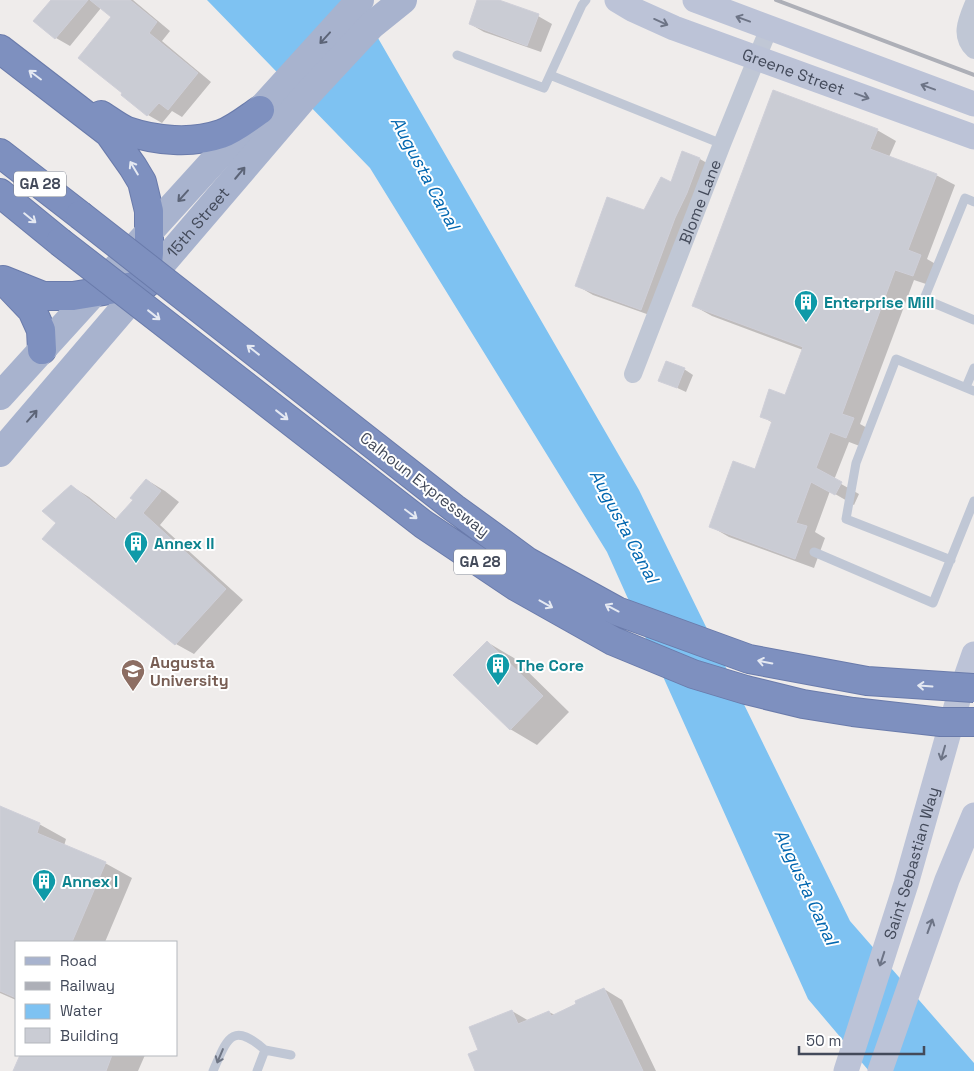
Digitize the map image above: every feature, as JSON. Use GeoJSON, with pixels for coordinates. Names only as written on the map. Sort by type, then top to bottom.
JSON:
{"type":"FeatureCollection","features":[{"type":"Feature","properties":{"kind":"highway"},"geometry":{"type":"LineString","coordinates":[[0,49],[70,101],[109,133],[142,182],[149,211],[149,254],[146,284],[73,296],[43,296],[2,279]]}},
{"type":"Feature","properties":{"kind":"highway"},"geometry":{"type":"LineString","coordinates":[[70,101],[94,110],[125,130],[174,140],[197,140],[223,133],[260,110]]}},
{"type":"Feature","properties":{"kind":"highway","name":"Calhoun Expressway"},"geometry":{"type":"LineString","coordinates":[[0,153],[454,508],[528,562],[617,612],[749,659],[867,681],[974,688]]}},
{"type":"Feature","properties":{"kind":"highway","name":"Calhoun Expressway"},"geometry":{"type":"LineString","coordinates":[[0,194],[423,524],[517,587],[613,641],[693,674],[803,704],[941,722],[974,722]]}},
{"type":"Feature","properties":{"kind":"highway"},"geometry":{"type":"LineString","coordinates":[[2,279],[32,310],[41,330],[42,350]]}},
{"type":"Feature","properties":{"kind":"main road","name":"15th Street"},"geometry":{"type":"LineString","coordinates":[[0,396],[260,110],[294,90],[403,0]]}},
{"type":"Feature","properties":{"kind":"main road","name":"Greene Street"},"geometry":{"type":"LineString","coordinates":[[617,0],[674,28],[974,137]]}},
{"type":"Feature","properties":{"kind":"main road","name":"Greene Street"},"geometry":{"type":"LineString","coordinates":[[695,0],[974,104]]}},
{"type":"Feature","properties":{"kind":"main road","name":"15th Street"},"geometry":{"type":"LineString","coordinates":[[0,453],[146,284],[294,90],[359,1]]}},
{"type":"Feature","properties":{"kind":"main road","name":"Saint Sebastian Way"},"geometry":{"type":"LineString","coordinates":[[846,1071],[906,884],[958,700],[974,655]]}},
{"type":"Feature","properties":{"kind":"main road"},"geometry":{"type":"LineString","coordinates":[[880,1071],[947,880],[974,815]]}},
{"type":"Feature","properties":{"kind":"street"},"geometry":{"type":"LineString","coordinates":[[974,3],[966,23],[965,36],[974,50]]}},
{"type":"Feature","properties":{"kind":"street","name":"Blome Lane"},"geometry":{"type":"LineString","coordinates":[[633,374],[769,28]]}},
{"type":"Feature","properties":{"kind":"lane"},"geometry":{"type":"LineString","coordinates":[[457,56],[544,88],[586,0]]}},
{"type":"Feature","properties":{"kind":"lane"},"geometry":{"type":"LineString","coordinates":[[550,75],[722,144]]}},
{"type":"Feature","properties":{"kind":"lane"},"geometry":{"type":"LineString","coordinates":[[974,202],[965,198],[924,299],[974,320]]}},
{"type":"Feature","properties":{"kind":"lane"},"geometry":{"type":"LineString","coordinates":[[951,560],[846,519],[856,463],[896,359],[970,389],[974,368]]}},
{"type":"Feature","properties":{"kind":"lane"},"geometry":{"type":"LineString","coordinates":[[814,552],[933,603],[974,500]]}},
{"type":"Feature","properties":{"kind":"lane"},"geometry":{"type":"LineString","coordinates":[[213,1071],[226,1041],[236,1035],[246,1036],[265,1050],[291,1054]]}},
{"type":"Feature","properties":{"kind":"lane"},"geometry":{"type":"LineString","coordinates":[[257,1071],[265,1050]]}},
{"type":"Feature","properties":{"kind":"water","name":"Augusta Canal"},"geometry":{"type":"Polygon","coordinates":[[[207,0],[356,0],[639,490],[850,921],[974,1063],[974,1071],[869,1071],[808,999],[607,552],[370,168],[207,0]]]}},
{"type":"Feature","properties":{"kind":"building"},"geometry":{"type":"Polygon","coordinates":[[[51,0],[88,0],[55,39],[33,21],[51,0]]]}},
{"type":"Feature","properties":{"kind":"building"},"geometry":{"type":"Polygon","coordinates":[[[90,0],[130,0],[157,22],[149,33],[198,73],[168,110],[159,103],[147,116],[121,95],[122,93],[78,58],[111,17],[90,0]]]}},
{"type":"Feature","properties":{"kind":"building"},"geometry":{"type":"Polygon","coordinates":[[[477,0],[499,0],[539,14],[527,46],[469,24],[477,0]]]}},
{"type":"Feature","properties":{"kind":"building","name":"Enterprise Mill"},"geometry":{"type":"Polygon","coordinates":[[[773,90],[878,129],[870,149],[937,174],[908,250],[921,255],[913,276],[895,270],[842,414],[854,418],[846,438],[830,432],[816,468],[842,482],[835,495],[811,482],[796,523],[807,526],[795,559],[709,527],[733,461],[755,469],[772,421],[760,417],[769,389],[785,395],[803,347],[692,306],[773,90]]]}},
{"type":"Feature","properties":{"kind":"building"},"geometry":{"type":"Polygon","coordinates":[[[682,151],[700,158],[675,218],[641,310],[575,286],[607,197],[644,210],[661,177],[671,182],[682,151]]]}},
{"type":"Feature","properties":{"kind":"building"},"geometry":{"type":"Polygon","coordinates":[[[666,361],[685,368],[677,388],[658,381],[666,361]]]}},
{"type":"Feature","properties":{"kind":"building","name":"Annex II"},"geometry":{"type":"Polygon","coordinates":[[[146,479],[161,491],[143,513],[226,589],[175,645],[42,539],[56,523],[42,511],[71,485],[115,520],[133,500],[130,498],[146,479]]]}},
{"type":"Feature","properties":{"kind":"building","name":"The Core"},"geometry":{"type":"Polygon","coordinates":[[[487,641],[543,696],[510,730],[453,675],[487,641]]]}},
{"type":"Feature","properties":{"kind":"building","name":"Annex I"},"geometry":{"type":"Polygon","coordinates":[[[0,806],[40,823],[37,833],[106,862],[72,941],[15,941],[15,998],[0,991],[0,806]]]}},
{"type":"Feature","properties":{"kind":"building"},"geometry":{"type":"Polygon","coordinates":[[[604,988],[643,1071],[475,1071],[468,1054],[478,1050],[469,1027],[512,1010],[518,1024],[549,1011],[551,1016],[576,1004],[575,1001],[604,988]]]}},
{"type":"Feature","properties":{"kind":"building"},"geometry":{"type":"Polygon","coordinates":[[[20,1056],[112,1056],[106,1071],[13,1071],[20,1056]]]}},
{"type":"Feature","properties":{"kind":"railway"},"geometry":{"type":"LineString","coordinates":[[776,0],[974,75]]}},
{"type":"Feature","properties":{"kind":"place","name":"Enterprise Mill"},"geometry":{"type":"Point","coordinates":[806,323]}},
{"type":"Feature","properties":{"kind":"place","name":"Annex II"},"geometry":{"type":"Point","coordinates":[136,564]}},
{"type":"Feature","properties":{"kind":"place","name":"The Core"},"geometry":{"type":"Point","coordinates":[498,686]}},
{"type":"Feature","properties":{"kind":"place","name":"Augusta University"},"geometry":{"type":"Point","coordinates":[133,692]}},
{"type":"Feature","properties":{"kind":"place","name":"Annex I"},"geometry":{"type":"Point","coordinates":[44,902]}}]}
